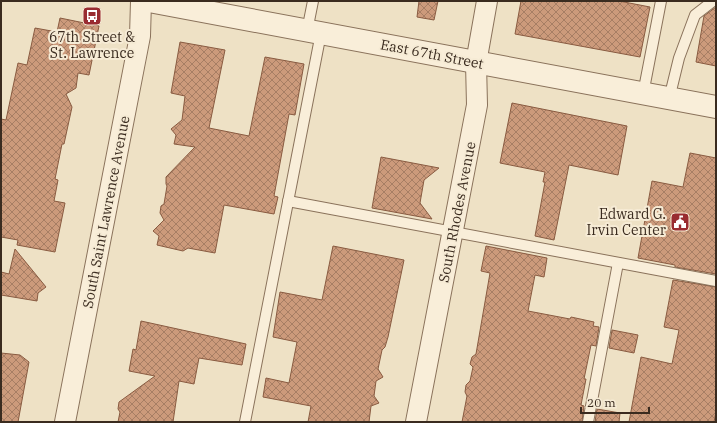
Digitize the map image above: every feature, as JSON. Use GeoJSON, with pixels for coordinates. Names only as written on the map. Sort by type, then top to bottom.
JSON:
{"type":"FeatureCollection","features":[{"type":"Feature","properties":{"kind":"street","name":"South Saint Lawrence Avenue"},"geometry":{"type":"LineString","coordinates":[[65,422],[140,36],[141,1]]}},
{"type":"Feature","properties":{"kind":"street","name":"East 67th Street"},"geometry":{"type":"LineString","coordinates":[[148,1],[716,108]]}},
{"type":"Feature","properties":{"kind":"street","name":"South Rhodes Avenue"},"geometry":{"type":"LineString","coordinates":[[416,422],[477,105],[476,63],[487,1]]}},
{"type":"Feature","properties":{"kind":"lane"},"geometry":{"type":"LineString","coordinates":[[245,422],[288,201],[314,32],[313,1]]}},
{"type":"Feature","properties":{"kind":"lane"},"geometry":{"type":"LineString","coordinates":[[643,94],[661,1]]}},
{"type":"Feature","properties":{"kind":"lane"},"geometry":{"type":"LineString","coordinates":[[669,99],[679,58],[694,15],[715,1]]}},
{"type":"Feature","properties":{"kind":"lane"},"geometry":{"type":"LineString","coordinates":[[288,201],[716,281]]}},
{"type":"Feature","properties":{"kind":"lane"},"geometry":{"type":"LineString","coordinates":[[588,422],[618,263]]}},
{"type":"Feature","properties":{"kind":"building"},"geometry":{"type":"Polygon","coordinates":[[[419,1],[438,1],[434,20],[417,17],[419,1]]]}},
{"type":"Feature","properties":{"kind":"building"},"geometry":{"type":"Polygon","coordinates":[[[521,1],[619,1],[650,7],[640,57],[515,34],[521,1]]]}},
{"type":"Feature","properties":{"kind":"building"},"geometry":{"type":"Polygon","coordinates":[[[716,7],[716,66],[696,62],[704,16],[716,7]]]}},
{"type":"Feature","properties":{"kind":"building"},"geometry":{"type":"Polygon","coordinates":[[[60,18],[99,26],[89,75],[78,73],[76,88],[66,94],[72,107],[64,144],[62,144],[55,179],[58,180],[54,201],[65,203],[55,252],[17,245],[18,240],[1,237],[1,119],[6,120],[18,63],[27,65],[35,28],[57,32],[60,18]]]}},
{"type":"Feature","properties":{"kind":"building"},"geometry":{"type":"Polygon","coordinates":[[[180,42],[225,50],[209,128],[249,136],[265,57],[304,64],[295,115],[289,114],[274,196],[278,197],[274,214],[224,205],[215,253],[188,248],[183,251],[157,245],[159,236],[153,231],[164,220],[160,213],[161,206],[164,204],[167,186],[166,177],[195,147],[174,144],[176,135],[171,129],[182,120],[185,96],[171,93],[180,42]]]}},
{"type":"Feature","properties":{"kind":"building"},"geometry":{"type":"Polygon","coordinates":[[[512,103],[627,126],[618,175],[569,165],[554,240],[535,236],[545,182],[543,182],[545,172],[500,163],[512,103]]]}},
{"type":"Feature","properties":{"kind":"building","name":"Edward G. Irvin Center"},"geometry":{"type":"Polygon","coordinates":[[[690,153],[716,158],[716,274],[675,267],[675,265],[638,258],[652,181],[683,187],[690,153]]]}},
{"type":"Feature","properties":{"kind":"building"},"geometry":{"type":"Polygon","coordinates":[[[381,157],[439,168],[424,180],[420,203],[432,219],[372,208],[381,157]]]}},
{"type":"Feature","properties":{"kind":"building"},"geometry":{"type":"Polygon","coordinates":[[[333,246],[404,260],[388,337],[385,347],[382,350],[378,369],[383,377],[376,381],[374,396],[379,403],[371,406],[369,422],[308,422],[311,406],[263,397],[266,378],[289,383],[297,342],[273,337],[280,292],[322,300],[333,246]]]}},
{"type":"Feature","properties":{"kind":"building"},"geometry":{"type":"Polygon","coordinates":[[[486,246],[547,258],[544,277],[535,275],[528,311],[594,322],[593,326],[599,327],[596,346],[591,345],[584,379],[586,379],[581,405],[584,406],[582,422],[462,422],[467,396],[465,392],[466,385],[470,381],[473,367],[470,364],[472,357],[476,354],[490,273],[481,271],[486,246]]]}},
{"type":"Feature","properties":{"kind":"building"},"geometry":{"type":"Polygon","coordinates":[[[15,249],[46,287],[38,293],[37,301],[1,295],[1,272],[9,274],[15,249]]]}},
{"type":"Feature","properties":{"kind":"building"},"geometry":{"type":"Polygon","coordinates":[[[673,280],[716,287],[716,412],[714,422],[629,422],[641,357],[672,364],[679,330],[664,327],[673,280]]]}},
{"type":"Feature","properties":{"kind":"building"},"geometry":{"type":"Polygon","coordinates":[[[141,321],[246,344],[242,365],[199,358],[194,384],[179,381],[173,422],[118,422],[120,412],[118,409],[119,402],[155,376],[129,371],[133,349],[136,350],[141,321]]]}},
{"type":"Feature","properties":{"kind":"building"},"geometry":{"type":"Polygon","coordinates":[[[612,330],[638,335],[634,353],[609,348],[612,330]]]}},
{"type":"Feature","properties":{"kind":"building"},"geometry":{"type":"Polygon","coordinates":[[[1,353],[20,355],[29,362],[18,422],[1,422],[1,353]]]}},
{"type":"Feature","properties":{"kind":"building"},"geometry":{"type":"Polygon","coordinates":[[[597,409],[620,413],[619,422],[595,422],[597,409]]]}},
{"type":"Feature","properties":{"kind":"place","name":"67th Street & St. Lawrence"},"geometry":{"type":"Point","coordinates":[92,16]}},
{"type":"Feature","properties":{"kind":"place","name":"Edward G. Irvin Center"},"geometry":{"type":"Point","coordinates":[680,222]}}]}
